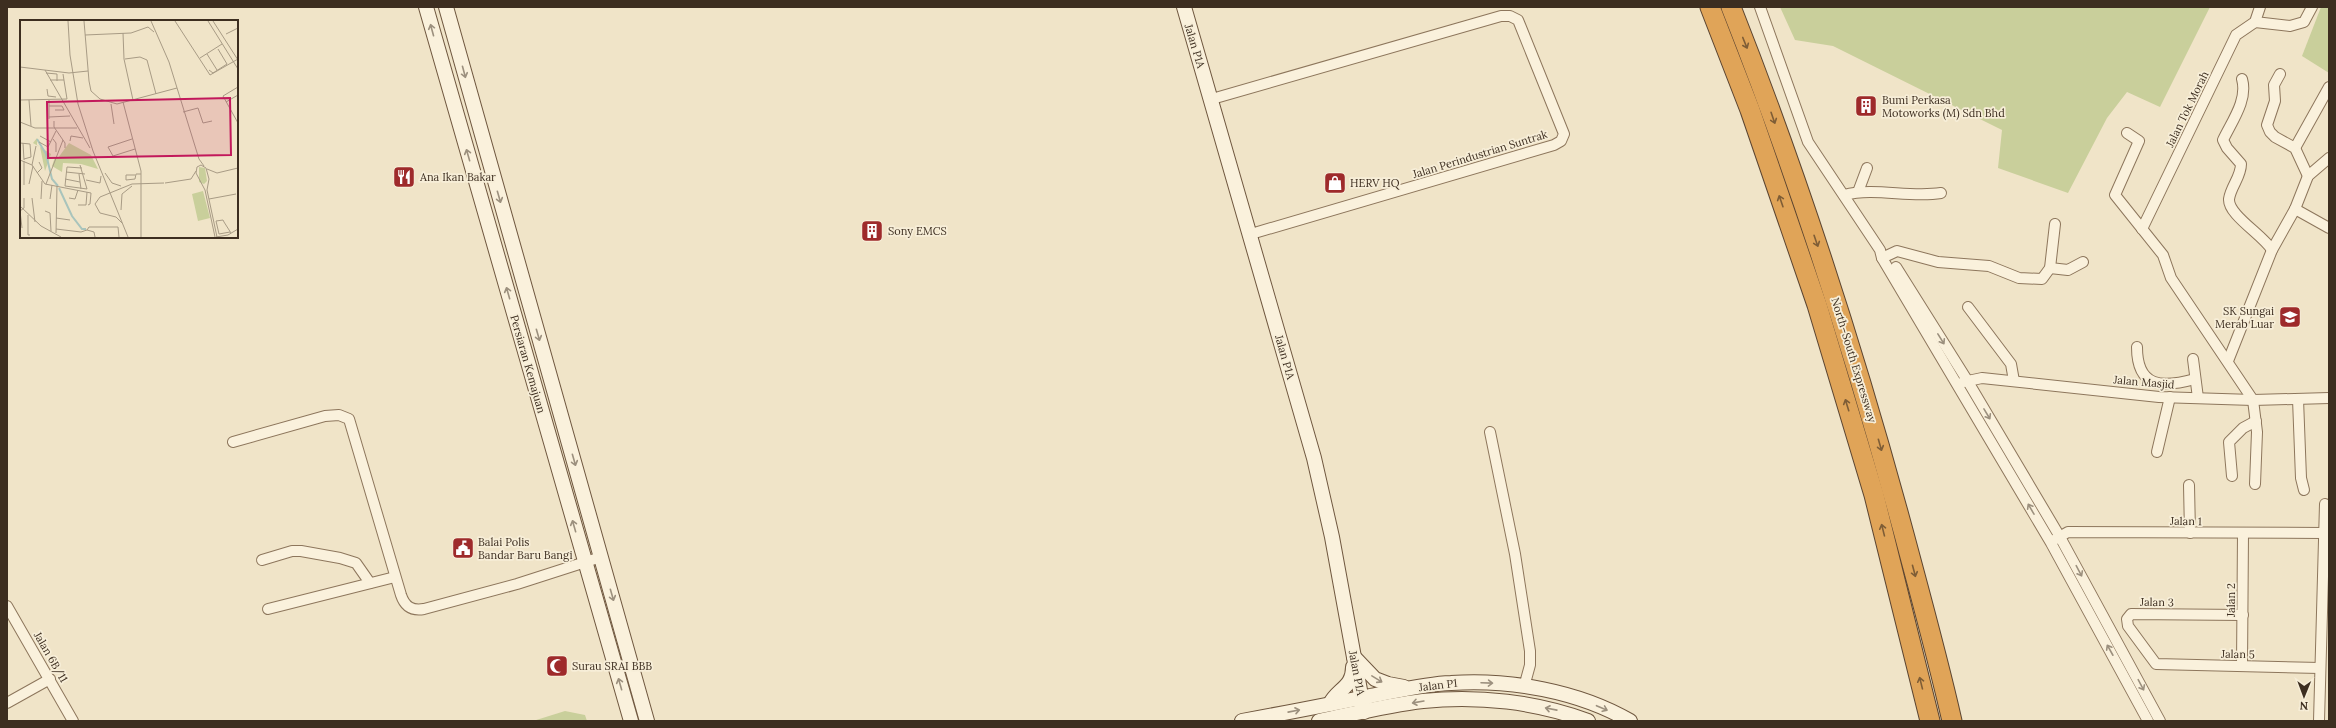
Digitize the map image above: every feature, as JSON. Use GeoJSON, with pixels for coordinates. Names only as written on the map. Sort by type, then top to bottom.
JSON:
{"type":"FeatureCollection","features":[{"type":"Feature","properties":{"kind":"highway","name":"North–South Expressway"},"geometry":{"type":"LineString","coordinates":[[1710,7],[1750,110],[1817,305],[1874,495],[1930,721]]}},
{"type":"Feature","properties":{"kind":"highway","name":"North–South Expressway"},"geometry":{"type":"LineString","coordinates":[[1731,7],[1760,81],[1836,299],[1889,477],[1952,721]]}},
{"type":"Feature","properties":{"kind":"main road","name":"Persiaran Kemajuan"},"geometry":{"type":"LineString","coordinates":[[426,7],[631,721]]}},
{"type":"Feature","properties":{"kind":"main road","name":"Persiaran Kemajuan"},"geometry":{"type":"LineString","coordinates":[[446,7],[647,721]]}},
{"type":"Feature","properties":{"kind":"main road","name":"Jalan P1A"},"geometry":{"type":"LineString","coordinates":[[1184,7],[1251,234],[1314,458],[1331,530],[1364,712]]}},
{"type":"Feature","properties":{"kind":"main road"},"geometry":{"type":"LineString","coordinates":[[1353,656],[1376,679],[1388,684],[1409,689]]}},
{"type":"Feature","properties":{"kind":"main road"},"geometry":{"type":"LineString","coordinates":[[1330,704],[1333,698],[1349,683],[1353,672],[1353,656]]}},
{"type":"Feature","properties":{"kind":"main road","name":"Jalan P1"},"geometry":{"type":"LineString","coordinates":[[1242,721],[1409,689],[1450,683],[1484,682],[1524,687],[1582,700],[1630,721]]}},
{"type":"Feature","properties":{"kind":"main road","name":"Jalan P1"},"geometry":{"type":"LineString","coordinates":[[1319,721],[1424,701],[1495,701],[1559,711],[1588,721]]}},
{"type":"Feature","properties":{"kind":"street"},"geometry":{"type":"LineString","coordinates":[[1760,7],[1808,142],[1883,254],[2060,537],[2160,721]]}},
{"type":"Feature","properties":{"kind":"street"},"geometry":{"type":"LineString","coordinates":[[2260,7],[2255,22],[2290,26],[2304,22],[2312,7]]}},
{"type":"Feature","properties":{"kind":"street","name":"Jalan Perindustrian Suntrak"},"geometry":{"type":"LineString","coordinates":[[1212,99],[1501,16],[1510,16],[1518,20],[1564,134],[1562,141],[1554,145],[1251,234]]}},
{"type":"Feature","properties":{"kind":"street","name":"Jalan Tok Morah"},"geometry":{"type":"LineString","coordinates":[[2142,229],[2236,35],[2255,22]]}},
{"type":"Feature","properties":{"kind":"street"},"geometry":{"type":"LineString","coordinates":[[2280,74],[2274,85],[2275,101],[2267,125],[2270,132],[2275,137],[2295,148],[2308,176]]}},
{"type":"Feature","properties":{"kind":"street"},"geometry":{"type":"LineString","coordinates":[[2242,79],[2245,88],[2243,98],[2223,140],[2227,148],[2241,164],[2241,172],[2229,199],[2233,211],[2267,243],[2272,250]]}},
{"type":"Feature","properties":{"kind":"street"},"geometry":{"type":"LineString","coordinates":[[2295,148],[2329,87]]}},
{"type":"Feature","properties":{"kind":"street"},"geometry":{"type":"LineString","coordinates":[[2127,133],[2139,141],[2115,195],[2163,254],[2171,278],[2254,400],[2256,421],[2255,484]]}},
{"type":"Feature","properties":{"kind":"street"},"geometry":{"type":"LineString","coordinates":[[2228,361],[2272,250],[2295,209],[2308,176],[2329,158]]}},
{"type":"Feature","properties":{"kind":"street"},"geometry":{"type":"LineString","coordinates":[[1858,192],[1867,168]]}},
{"type":"Feature","properties":{"kind":"street"},"geometry":{"type":"LineString","coordinates":[[1844,195],[1858,192],[1925,195],[1941,193]]}},
{"type":"Feature","properties":{"kind":"street"},"geometry":{"type":"LineString","coordinates":[[2295,209],[2329,228]]}},
{"type":"Feature","properties":{"kind":"street"},"geometry":{"type":"LineString","coordinates":[[1883,254],[1897,251],[1938,262],[1989,266],[2019,278],[2037,280],[2042,279],[2050,268],[2055,224]]}},
{"type":"Feature","properties":{"kind":"street"},"geometry":{"type":"LineString","coordinates":[[2050,268],[2068,270],[2083,262]]}},
{"type":"Feature","properties":{"kind":"street"},"geometry":{"type":"LineString","coordinates":[[1968,307],[2011,364],[2014,381]]}},
{"type":"Feature","properties":{"kind":"street"},"geometry":{"type":"LineString","coordinates":[[2137,347],[2141,372],[2147,380],[2162,383],[2179,383],[2195,378]]}},
{"type":"Feature","properties":{"kind":"street"},"geometry":{"type":"LineString","coordinates":[[2193,359],[2198,398]]}},
{"type":"Feature","properties":{"kind":"street","name":"Jalan Masjid"},"geometry":{"type":"LineString","coordinates":[[1963,382],[1982,378],[2170,397],[2254,400],[2329,398]]}},
{"type":"Feature","properties":{"kind":"street"},"geometry":{"type":"LineString","coordinates":[[1963,382],[2148,721]]}},
{"type":"Feature","properties":{"kind":"street"},"geometry":{"type":"LineString","coordinates":[[2157,452],[2170,397]]}},
{"type":"Feature","properties":{"kind":"street"},"geometry":{"type":"LineString","coordinates":[[2298,399],[2301,478],[2304,490]]}},
{"type":"Feature","properties":{"kind":"street"},"geometry":{"type":"LineString","coordinates":[[233,442],[325,416],[339,415],[349,419],[395,577],[403,601],[407,607],[418,610],[585,563],[601,557]]}},
{"type":"Feature","properties":{"kind":"street"},"geometry":{"type":"LineString","coordinates":[[2232,476],[2230,442],[2243,428],[2256,421]]}},
{"type":"Feature","properties":{"kind":"street"},"geometry":{"type":"LineString","coordinates":[[1490,432],[1515,554],[1530,651],[1530,665],[1524,687]]}},
{"type":"Feature","properties":{"kind":"street"},"geometry":{"type":"LineString","coordinates":[[2189,485],[2190,533]]}},
{"type":"Feature","properties":{"kind":"street"},"geometry":{"type":"LineString","coordinates":[[2319,721],[2324,504]]}},
{"type":"Feature","properties":{"kind":"street","name":"Jalan 1"},"geometry":{"type":"LineString","coordinates":[[2051,543],[2068,532],[2324,533]]}},
{"type":"Feature","properties":{"kind":"street","name":"Jalan 2"},"geometry":{"type":"LineString","coordinates":[[2242,666],[2243,533]]}},
{"type":"Feature","properties":{"kind":"street"},"geometry":{"type":"LineString","coordinates":[[262,560],[288,552],[301,550],[340,558],[356,563],[370,583]]}},
{"type":"Feature","properties":{"kind":"street"},"geometry":{"type":"LineString","coordinates":[[268,609],[395,577]]}},
{"type":"Feature","properties":{"kind":"street","name":"Jalan 6B/11"},"geometry":{"type":"LineString","coordinates":[[7,606],[73,721]]}},
{"type":"Feature","properties":{"kind":"street","name":"Jalan 3"},"geometry":{"type":"LineString","coordinates":[[2156,664],[2128,626],[2127,619],[2131,614],[2243,615]]}},
{"type":"Feature","properties":{"kind":"street","name":"Jalan 5"},"geometry":{"type":"LineString","coordinates":[[2156,664],[2320,668]]}},
{"type":"Feature","properties":{"kind":"street"},"geometry":{"type":"LineString","coordinates":[[7,703],[50,679]]}},
{"type":"Feature","properties":{"kind":"green space"},"geometry":{"type":"Polygon","coordinates":[[[1780,7],[2210,7],[2160,107],[2127,92],[2107,118],[2068,193],[1998,168],[2002,130],[1833,46],[1795,40],[1780,7]]]}},
{"type":"Feature","properties":{"kind":"green space"},"geometry":{"type":"Polygon","coordinates":[[[2321,7],[2329,7],[2329,73],[2302,56],[2321,7]]]}},
{"type":"Feature","properties":{"kind":"green space"},"geometry":{"type":"Polygon","coordinates":[[[565,711],[585,715],[587,721],[533,721],[565,711]]]}},
{"type":"Feature","properties":{"kind":"place","name":"Bumi Perkasa Motoworks (M) Sdn Bhd"},"geometry":{"type":"Point","coordinates":[1866,106]}},
{"type":"Feature","properties":{"kind":"place","name":"Ana Ikan Bakar"},"geometry":{"type":"Point","coordinates":[404,177]}},
{"type":"Feature","properties":{"kind":"place","name":"HERV HQ"},"geometry":{"type":"Point","coordinates":[1335,183]}},
{"type":"Feature","properties":{"kind":"place","name":"Sony EMCS"},"geometry":{"type":"Point","coordinates":[872,231]}},
{"type":"Feature","properties":{"kind":"place","name":"SK Sungai Merab Luar"},"geometry":{"type":"Point","coordinates":[2290,317]}},
{"type":"Feature","properties":{"kind":"place","name":"Balai Polis Bandar Baru Bangi"},"geometry":{"type":"Point","coordinates":[463,548]}},
{"type":"Feature","properties":{"kind":"place","name":"Surau SRAI BBB"},"geometry":{"type":"Point","coordinates":[557,666]}}]}
